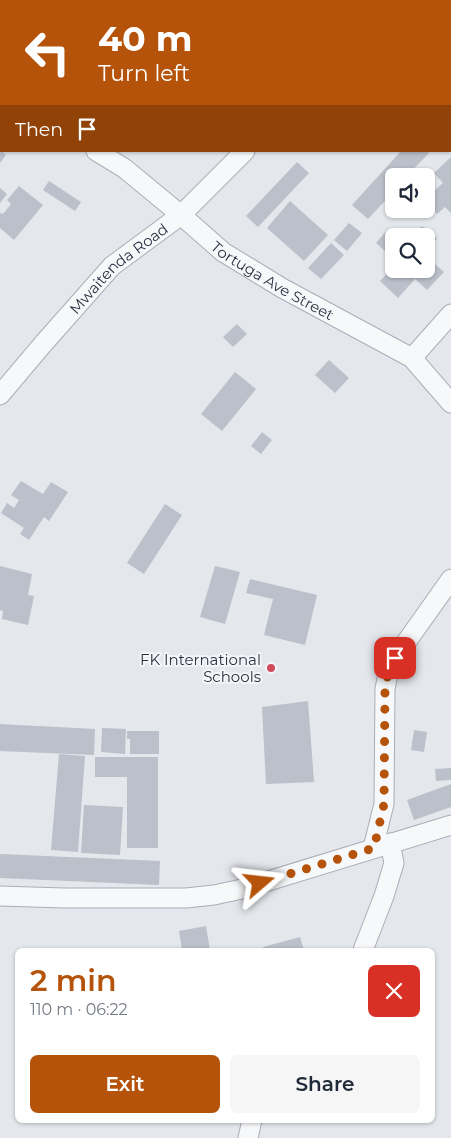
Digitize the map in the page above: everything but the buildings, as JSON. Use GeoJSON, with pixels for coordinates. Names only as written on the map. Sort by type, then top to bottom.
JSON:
{"type":"FeatureCollection","features":[{"type":"Feature","properties":{"kind":"street","name":"Tortuga Ave Street"},"geometry":{"type":"LineString","coordinates":[[98,152],[124,168],[182,215],[223,252],[282,288],[412,358],[450,401]]}},
{"type":"Feature","properties":{"kind":"street","name":"Mwaitenda Road"},"geometry":{"type":"LineString","coordinates":[[0,395],[112,266],[182,215],[244,152]]}},
{"type":"Feature","properties":{"kind":"street"},"geometry":{"type":"LineString","coordinates":[[412,358],[451,314]]}},
{"type":"Feature","properties":{"kind":"street"},"geometry":{"type":"LineString","coordinates":[[364,948],[384,896],[394,863],[382,845],[385,689],[388,674],[395,658],[451,580]]}},
{"type":"Feature","properties":{"kind":"street"},"geometry":{"type":"LineString","coordinates":[[0,896],[176,898],[214,896],[451,825]]}},
{"type":"Feature","properties":{"kind":"street"},"geometry":{"type":"LineString","coordinates":[[248,1138],[251,1123]]}},
{"type":"Feature","properties":{"kind":"place","name":"FK International Schools"},"geometry":{"type":"Point","coordinates":[271,668]}},
{"type":"Feature","properties":{"kind":"route"},"geometry":{"type":"LineString","coordinates":[[260,883],[374,848],[384,804],[385,689],[388,674],[395,658]]}}]}
